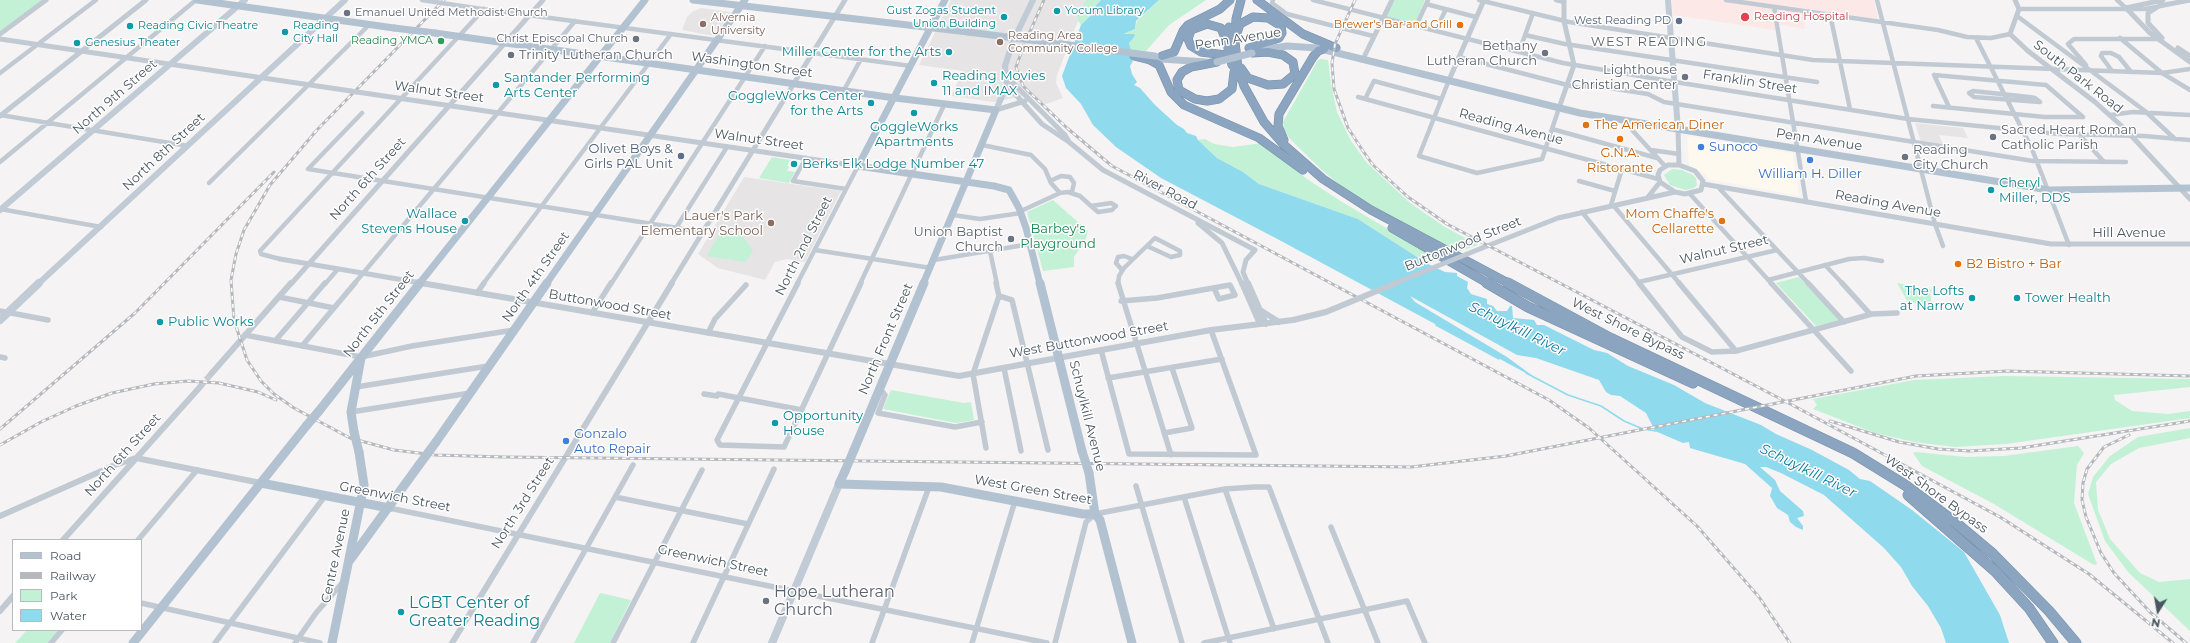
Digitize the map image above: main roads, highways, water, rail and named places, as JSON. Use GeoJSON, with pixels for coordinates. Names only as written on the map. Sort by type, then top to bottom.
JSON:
{"type":"FeatureCollection","features":[{"type":"Feature","properties":{"kind":"highway"},"geometry":{"type":"LineString","coordinates":[[1134,56],[1150,60],[1158,59],[1174,52],[1183,31],[1188,26],[1220,9],[1230,0]]}},
{"type":"Feature","properties":{"kind":"highway","name":"West Shore Bypass"},"geometry":{"type":"LineString","coordinates":[[1236,0],[1230,24],[1227,51],[1244,100],[1254,116],[1281,150],[1303,170],[1343,199],[1528,307],[1808,436],[1850,457],[1901,488],[1980,550],[2036,605],[2068,643]]}},
{"type":"Feature","properties":{"kind":"highway","name":"West Shore Bypass"},"geometry":{"type":"LineString","coordinates":[[1241,0],[1236,19],[1235,42],[1236,59],[1244,86],[1264,122],[1296,156],[1323,179],[1371,210],[1603,334],[1853,453],[1905,485],[1956,523],[1993,554],[2044,605],[2076,643]]}},
{"type":"Feature","properties":{"kind":"highway"},"geometry":{"type":"LineString","coordinates":[[1257,0],[1303,34],[1336,48]]}},
{"type":"Feature","properties":{"kind":"highway"},"geometry":{"type":"LineString","coordinates":[[1235,42],[1240,24],[1250,18],[1268,18],[1281,26],[1282,33],[1279,38],[1250,50]]}},
{"type":"Feature","properties":{"kind":"highway"},"geometry":{"type":"LineString","coordinates":[[1215,58],[1191,46],[1188,39],[1190,31],[1203,24],[1216,25],[1224,32],[1227,51],[1215,58],[1182,72],[1177,80],[1179,90],[1187,96],[1195,99],[1207,101],[1219,99],[1224,97],[1232,89],[1234,72]]}},
{"type":"Feature","properties":{"kind":"highway"},"geometry":{"type":"LineString","coordinates":[[1296,156],[1280,133],[1278,120],[1313,57],[1318,51],[1324,49]]}},
{"type":"Feature","properties":{"kind":"highway"},"geometry":{"type":"LineString","coordinates":[[1236,59],[1245,76],[1259,84],[1280,84],[1288,82],[1295,74],[1293,62],[1283,55],[1250,50]]}},
{"type":"Feature","properties":{"kind":"highway"},"geometry":{"type":"LineString","coordinates":[[1158,59],[1171,92],[1181,103],[1259,138],[1303,170]]}},
{"type":"Feature","properties":{"kind":"highway"},"geometry":{"type":"LineString","coordinates":[[1901,488],[1995,571],[2029,608],[2053,643]]}},
{"type":"Feature","properties":{"kind":"highway"},"geometry":{"type":"LineString","coordinates":[[1993,554],[2032,587],[2082,643]]}},
{"type":"Feature","properties":{"kind":"main road","name":"Washington Street"},"geometry":{"type":"LineString","coordinates":[[196,0],[872,95],[996,110]]}},
{"type":"Feature","properties":{"kind":"main road","name":"North 9th Street"},"geometry":{"type":"LineString","coordinates":[[0,210],[245,0]]}},
{"type":"Feature","properties":{"kind":"main road","name":"North 8th Street"},"geometry":{"type":"LineString","coordinates":[[0,320],[345,0]]}},
{"type":"Feature","properties":{"kind":"main road","name":"North 5th Street"},"geometry":{"type":"LineString","coordinates":[[133,643],[319,411],[644,0]]}},
{"type":"Feature","properties":{"kind":"main road"},"geometry":{"type":"LineString","coordinates":[[693,0],[744,2]]}},
{"type":"Feature","properties":{"kind":"main road"},"geometry":{"type":"LineString","coordinates":[[724,0],[744,2]]}},
{"type":"Feature","properties":{"kind":"main road","name":"North 2nd Street"},"geometry":{"type":"LineString","coordinates":[[858,166],[901,87],[945,0]]}},
{"type":"Feature","properties":{"kind":"main road"},"geometry":{"type":"LineString","coordinates":[[1016,35],[1033,0]]}},
{"type":"Feature","properties":{"kind":"main road"},"geometry":{"type":"LineString","coordinates":[[1668,0],[1678,129]]}},
{"type":"Feature","properties":{"kind":"main road","name":"Penn Avenue"},"geometry":{"type":"LineString","coordinates":[[744,2],[930,29],[1188,62],[1293,43],[1336,48],[1449,80],[1559,108],[1920,169],[2049,190],[2190,188]]}},
{"type":"Feature","properties":{"kind":"main road","name":"North 4th Street"},"geometry":{"type":"LineString","coordinates":[[348,563],[436,442],[744,2]]}},
{"type":"Feature","properties":{"kind":"main road"},"geometry":{"type":"LineString","coordinates":[[923,41],[934,34],[945,30],[939,24],[937,17]]}},
{"type":"Feature","properties":{"kind":"main road","name":"Penn Avenue"},"geometry":{"type":"LineString","coordinates":[[967,33],[1134,56]]}},
{"type":"Feature","properties":{"kind":"main road","name":"North Front Street"},"geometry":{"type":"LineString","coordinates":[[772,643],[967,182],[1007,83],[1005,66],[1012,44]]}},
{"type":"Feature","properties":{"kind":"main road","name":"Penn Avenue"},"geometry":{"type":"LineString","coordinates":[[1227,51],[1287,46],[1324,49],[1365,55],[1444,76],[1449,80]]}},
{"type":"Feature","properties":{"kind":"main road"},"geometry":{"type":"LineString","coordinates":[[872,95],[887,95],[901,87],[901,93],[904,95],[922,100]]}},
{"type":"Feature","properties":{"kind":"main road","name":"Walnut Street"},"geometry":{"type":"LineString","coordinates":[[858,166],[1007,188],[1013,196]]}},
{"type":"Feature","properties":{"kind":"main road","name":"Schuylkill Avenue"},"geometry":{"type":"LineString","coordinates":[[1013,196],[1021,212],[1030,244],[1094,497],[1095,514],[1100,520],[1132,643]]}},
{"type":"Feature","properties":{"kind":"main road","name":"Centre Avenue"},"geometry":{"type":"LineString","coordinates":[[332,643],[343,582],[364,485],[351,412],[361,357]]}},
{"type":"Feature","properties":{"kind":"main road","name":"Greenwich Street"},"geometry":{"type":"LineString","coordinates":[[261,483],[389,508]]}},
{"type":"Feature","properties":{"kind":"main road","name":"West Green Street"},"geometry":{"type":"LineString","coordinates":[[839,484],[929,487],[1083,514],[1095,514]]}},
{"type":"Feature","properties":{"kind":"water","name":"Schuylkill River"},"geometry":{"type":"Polygon","coordinates":[[[1101,0],[1159,0],[1136,21],[1135,29],[1123,34],[1134,34],[1135,36],[1129,43],[1131,50],[1128,54],[1133,61],[1130,66],[1132,74],[1137,82],[1134,85],[1140,88],[1155,105],[1177,125],[1184,129],[1187,133],[1196,136],[1198,140],[1217,158],[1243,172],[1259,184],[1358,219],[1428,264],[1445,272],[1457,273],[1457,276],[1468,282],[1467,288],[1471,294],[1487,299],[1487,304],[1493,306],[1497,311],[1507,311],[1510,306],[1512,306],[1513,318],[1534,320],[1537,325],[1544,325],[1594,350],[1607,353],[1628,366],[1674,385],[1705,403],[1761,425],[1849,470],[1860,479],[1870,481],[1912,510],[1964,552],[2000,615],[2009,643],[1946,643],[1941,628],[1928,606],[1912,586],[1901,567],[1884,548],[1824,495],[1781,473],[1766,467],[1760,467],[1775,480],[1780,491],[1803,511],[1804,516],[1797,518],[1803,526],[1803,530],[1796,527],[1790,522],[1788,515],[1777,508],[1770,496],[1772,488],[1745,464],[1690,448],[1689,442],[1683,443],[1655,431],[1646,413],[1620,396],[1611,395],[1606,392],[1599,380],[1536,358],[1517,355],[1410,296],[1415,302],[1507,357],[1537,379],[1161,178],[1116,147],[1093,125],[1081,104],[1066,88],[1062,76],[1081,25],[1094,12],[1093,9],[1101,0]]]}},
{"type":"Feature","properties":{"kind":"waterway"},"geometry":{"type":"LineString","coordinates":[[1436,325],[1499,359]]}},
{"type":"Feature","properties":{"kind":"waterway"},"geometry":{"type":"LineString","coordinates":[[1526,373],[1568,395],[1601,406],[1624,421],[1643,429],[1656,431]]}},
{"type":"Feature","properties":{"kind":"tunnel"},"geometry":{"type":"LineString","coordinates":[[200,387],[211,374]]}},
{"type":"Feature","properties":{"kind":"railway"},"geometry":{"type":"LineString","coordinates":[[314,133],[444,0]]}},
{"type":"Feature","properties":{"kind":"railway"},"geometry":{"type":"LineString","coordinates":[[1028,36],[1044,0]]}},
{"type":"Feature","properties":{"kind":"railway"},"geometry":{"type":"LineString","coordinates":[[1355,0],[1335,44],[1332,63],[1334,89],[1348,128],[1373,165],[1408,197],[1447,224],[1785,401]]}},
{"type":"Feature","properties":{"kind":"railway"},"geometry":{"type":"LineString","coordinates":[[1024,45],[1016,67],[1023,86],[1067,128],[1112,166],[1549,400],[1589,428],[1600,438]]}},
{"type":"Feature","properties":{"kind":"railway"},"geometry":{"type":"LineString","coordinates":[[317,130],[270,185],[244,230],[236,254],[231,280],[234,320],[247,360],[261,381],[274,394],[294,408],[350,438],[394,450],[435,455],[504,457],[1411,467],[1506,456],[1600,438]]}},
{"type":"Feature","properties":{"kind":"railway"},"geometry":{"type":"LineString","coordinates":[[0,429],[135,313],[274,172]]}},
{"type":"Feature","properties":{"kind":"railway"},"geometry":{"type":"LineString","coordinates":[[1785,401],[1916,376],[2007,371],[2190,376]]}},
{"type":"Feature","properties":{"kind":"railway"},"geometry":{"type":"LineString","coordinates":[[0,445],[41,422],[76,406],[112,393],[154,384],[188,381],[219,383],[258,392],[276,400]]}},
{"type":"Feature","properties":{"kind":"railway"},"geometry":{"type":"LineString","coordinates":[[1600,438],[1785,401]]}},
{"type":"Feature","properties":{"kind":"railway"},"geometry":{"type":"LineString","coordinates":[[1785,401],[2000,517],[2089,574],[2173,643]]}},
{"type":"Feature","properties":{"kind":"railway"},"geometry":{"type":"LineString","coordinates":[[1830,421],[1899,442],[1938,449],[1969,451],[2021,448],[2190,421]]}},
{"type":"Feature","properties":{"kind":"railway"},"geometry":{"type":"LineString","coordinates":[[2129,435],[2104,447],[2087,469],[2083,483],[2082,500],[2086,517],[2101,553],[2114,573],[2150,612],[2186,643]]}},
{"type":"Feature","properties":{"kind":"railway"},"geometry":{"type":"LineString","coordinates":[[1600,438],[1697,526],[1759,597],[1790,643]]}},
{"type":"Feature","properties":{"kind":"place","name":"Yocum Library"},"geometry":{"type":"Point","coordinates":[1057,11]}},
{"type":"Feature","properties":{"kind":"place","name":"Emanuel United Methodist Church"},"geometry":{"type":"Point","coordinates":[347,13]}},
{"type":"Feature","properties":{"kind":"place","name":"Gust Zogas Student Union Building"},"geometry":{"type":"Point","coordinates":[1004,17]}},
{"type":"Feature","properties":{"kind":"place","name":"Reading Hospital"},"geometry":{"type":"Point","coordinates":[1745,17]}},
{"type":"Feature","properties":{"kind":"place","name":"West Reading PD"},"geometry":{"type":"Point","coordinates":[1679,21]}},
{"type":"Feature","properties":{"kind":"place","name":"Alvernia University"},"geometry":{"type":"Point","coordinates":[703,24]}},
{"type":"Feature","properties":{"kind":"place","name":"Brewer's Bar and Grill"},"geometry":{"type":"Point","coordinates":[1460,25]}},
{"type":"Feature","properties":{"kind":"place","name":"Reading Civic Theatre"},"geometry":{"type":"Point","coordinates":[130,26]}},
{"type":"Feature","properties":{"kind":"place","name":"Reading City Hall"},"geometry":{"type":"Point","coordinates":[285,32]}},
{"type":"Feature","properties":{"kind":"place","name":"Christ Episcopal Church"},"geometry":{"type":"Point","coordinates":[636,39]}},
{"type":"Feature","properties":{"kind":"place","name":"Reading YMCA"},"geometry":{"type":"Point","coordinates":[441,41]}},
{"type":"Feature","properties":{"kind":"place","name":"Reading Area Community College"},"geometry":{"type":"Point","coordinates":[1000,42]}},
{"type":"Feature","properties":{"kind":"place","name":"Genesius Theater"},"geometry":{"type":"Point","coordinates":[77,43]}},
{"type":"Feature","properties":{"kind":"place","name":"Miller Center for the Arts"},"geometry":{"type":"Point","coordinates":[949,52]}},
{"type":"Feature","properties":{"kind":"place","name":"Bethany Lutheran Church"},"geometry":{"type":"Point","coordinates":[1545,53]}},
{"type":"Feature","properties":{"kind":"place","name":"Trinity Lutheran Church"},"geometry":{"type":"Point","coordinates":[511,55]}},
{"type":"Feature","properties":{"kind":"place","name":"Lighthouse Christian Center"},"geometry":{"type":"Point","coordinates":[1685,77]}},
{"type":"Feature","properties":{"kind":"place","name":"Reading Movies 11 and IMAX"},"geometry":{"type":"Point","coordinates":[934,83]}},
{"type":"Feature","properties":{"kind":"place","name":"Santander Performing Arts Center"},"geometry":{"type":"Point","coordinates":[496,85]}},
{"type":"Feature","properties":{"kind":"place","name":"GoggleWorks Center for the Arts"},"geometry":{"type":"Point","coordinates":[871,103]}},
{"type":"Feature","properties":{"kind":"place","name":"GoggleWorks Apartments"},"geometry":{"type":"Point","coordinates":[914,113]}},
{"type":"Feature","properties":{"kind":"place","name":"The American Diner"},"geometry":{"type":"Point","coordinates":[1586,125]}},
{"type":"Feature","properties":{"kind":"place","name":"Sacred Heart Roman Catholic Parish"},"geometry":{"type":"Point","coordinates":[1993,137]}},
{"type":"Feature","properties":{"kind":"place","name":"G.N.A. Ristorante"},"geometry":{"type":"Point","coordinates":[1620,139]}},
{"type":"Feature","properties":{"kind":"place","name":"Sunoco"},"geometry":{"type":"Point","coordinates":[1701,147]}},
{"type":"Feature","properties":{"kind":"place","name":"Olivet Boys & Girls PAL Unit"},"geometry":{"type":"Point","coordinates":[681,156]}},
{"type":"Feature","properties":{"kind":"place","name":"Reading City Church"},"geometry":{"type":"Point","coordinates":[1905,157]}},
{"type":"Feature","properties":{"kind":"place","name":"William H. Diller"},"geometry":{"type":"Point","coordinates":[1810,160]}},
{"type":"Feature","properties":{"kind":"place","name":"Berks Elk Lodge Number 47"},"geometry":{"type":"Point","coordinates":[794,164]}},
{"type":"Feature","properties":{"kind":"place","name":"Cheryl Miller, DDS"},"geometry":{"type":"Point","coordinates":[1991,190]}},
{"type":"Feature","properties":{"kind":"place","name":"Wallace Stevens House"},"geometry":{"type":"Point","coordinates":[465,221]}},
{"type":"Feature","properties":{"kind":"place","name":"Mom Chaffe's Cellarette"},"geometry":{"type":"Point","coordinates":[1722,221]}},
{"type":"Feature","properties":{"kind":"place","name":"Lauer's Park Elementary School"},"geometry":{"type":"Point","coordinates":[771,223]}},
{"type":"Feature","properties":{"kind":"place","name":"Union Baptist Church"},"geometry":{"type":"Point","coordinates":[1011,239]}},
{"type":"Feature","properties":{"kind":"place","name":"B2 Bistro + Bar"},"geometry":{"type":"Point","coordinates":[1958,264]}},
{"type":"Feature","properties":{"kind":"place","name":"The Lofts at Narrow"},"geometry":{"type":"Point","coordinates":[1972,298]}},
{"type":"Feature","properties":{"kind":"place","name":"Tower Health"},"geometry":{"type":"Point","coordinates":[2017,298]}},
{"type":"Feature","properties":{"kind":"place","name":"Public Works"},"geometry":{"type":"Point","coordinates":[160,322]}},
{"type":"Feature","properties":{"kind":"place","name":"Opportunity House"},"geometry":{"type":"Point","coordinates":[775,423]}},
{"type":"Feature","properties":{"kind":"place","name":"Gonzalo Auto Repair"},"geometry":{"type":"Point","coordinates":[566,441]}},
{"type":"Feature","properties":{"kind":"place","name":"Hope Lutheran Church"},"geometry":{"type":"Point","coordinates":[766,601]}},
{"type":"Feature","properties":{"kind":"place","name":"LGBT Center of Greater Reading"},"geometry":{"type":"Point","coordinates":[401,612]}},
{"type":"Feature","properties":{"kind":"district","name":"WEST READING"},"geometry":{"type":"Point","coordinates":[1649,42]}},
{"type":"Feature","properties":{"kind":"park label","name":"Barbey's Playground"},"geometry":{"type":"Point","coordinates":[1058,236]}}]}
